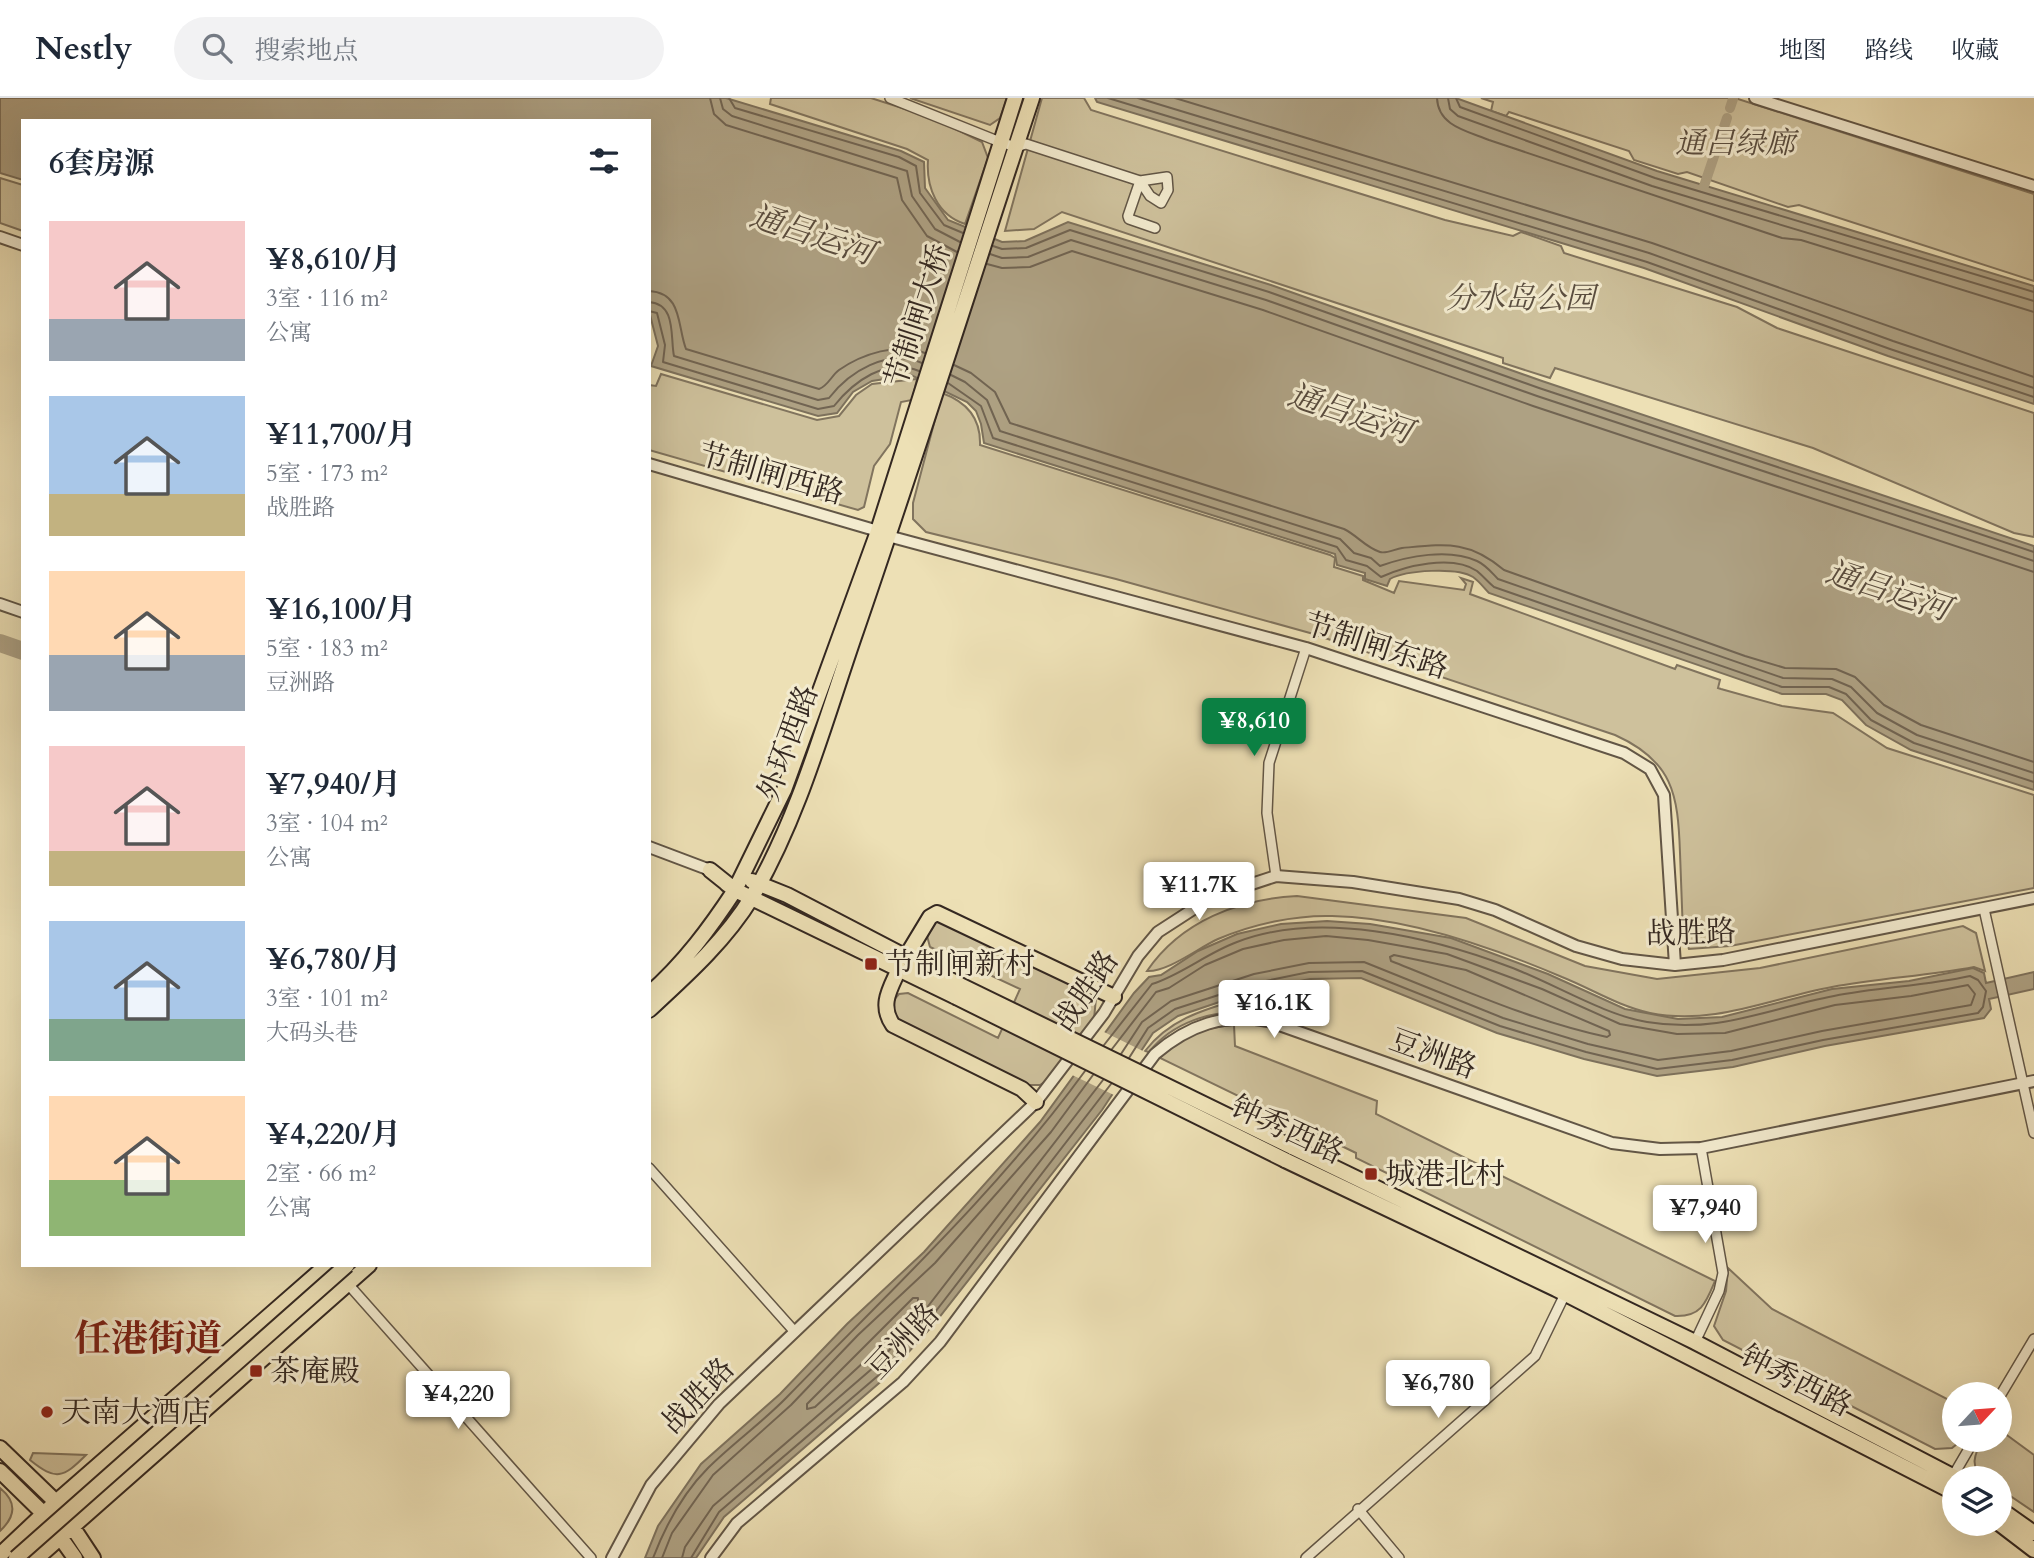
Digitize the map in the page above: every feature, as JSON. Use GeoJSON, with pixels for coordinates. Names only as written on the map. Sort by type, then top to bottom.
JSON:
{"type":"FeatureCollection","features":[{"type":"Feature","properties":{"kind":"main road"},"geometry":{"type":"LineString","coordinates":[[1000,142],[1015,98]]}},
{"type":"Feature","properties":{"kind":"main road"},"geometry":{"type":"LineString","coordinates":[[1016,147],[1032,98]]}},
{"type":"Feature","properties":{"kind":"main road","name":"节制闸大桥"},"geometry":{"type":"LineString","coordinates":[[907,455],[1000,142]]}},
{"type":"Feature","properties":{"kind":"main road","name":"节制闸大桥"},"geometry":{"type":"LineString","coordinates":[[907,455],[1016,147]]}},
{"type":"Feature","properties":{"kind":"main road","name":"外环西路"},"geometry":{"type":"LineString","coordinates":[[651,1008],[698,965],[751,898],[759,883],[805,779],[907,455]]}},
{"type":"Feature","properties":{"kind":"main road","name":"外环西路"},"geometry":{"type":"LineString","coordinates":[[651,992],[685,959],[738,883],[784,790],[883,533]]}},
{"type":"Feature","properties":{"kind":"main road"},"geometry":{"type":"LineString","coordinates":[[710,870],[738,883]]}},
{"type":"Feature","properties":{"kind":"main road","name":"钟秀西路"},"geometry":{"type":"LineString","coordinates":[[738,883],[759,883],[908,955],[958,991]]}},
{"type":"Feature","properties":{"kind":"main road","name":"钟秀西路"},"geometry":{"type":"LineString","coordinates":[[738,883],[751,898],[899,969],[958,991],[1288,1153],[1395,1210],[1695,1342],[1942,1470]]}},
{"type":"Feature","properties":{"kind":"main road"},"geometry":{"type":"LineString","coordinates":[[908,955],[930,917],[937,913],[1114,998]]}},
{"type":"Feature","properties":{"kind":"main road"},"geometry":{"type":"LineString","coordinates":[[899,969],[885,1002],[887,1016],[893,1025],[1021,1089],[1036,1102]]}},
{"type":"Feature","properties":{"kind":"main road"},"geometry":{"type":"LineString","coordinates":[[0,1555],[43,1513],[325,1267]]}},
{"type":"Feature","properties":{"kind":"main road"},"geometry":{"type":"LineString","coordinates":[[16,1558],[345,1267]]}},
{"type":"Feature","properties":{"kind":"main road"},"geometry":{"type":"LineString","coordinates":[[37,1558],[367,1267]]}},
{"type":"Feature","properties":{"kind":"main road","name":"钟秀西路"},"geometry":{"type":"LineString","coordinates":[[1568,1288],[1942,1486]]}},
{"type":"Feature","properties":{"kind":"main road"},"geometry":{"type":"LineString","coordinates":[[0,1448],[56,1502],[93,1558]]}},
{"type":"Feature","properties":{"kind":"main road"},"geometry":{"type":"LineString","coordinates":[[0,1471],[43,1513],[75,1558]]}},
{"type":"Feature","properties":{"kind":"main road"},"geometry":{"type":"LineString","coordinates":[[2012,1517],[2034,1533]]}},
{"type":"Feature","properties":{"kind":"main road"},"geometry":{"type":"LineString","coordinates":[[2012,1533],[2034,1550]]}},
{"type":"Feature","properties":{"kind":"street"},"geometry":{"type":"LineString","coordinates":[[890,98],[1000,142],[1016,147],[1026,144],[1140,181],[1129,219],[1155,228]]}},
{"type":"Feature","properties":{"kind":"street"},"geometry":{"type":"LineString","coordinates":[[1755,98],[2034,186]]}},
{"type":"Feature","properties":{"kind":"street"},"geometry":{"type":"LineString","coordinates":[[0,237],[21,244]]}},
{"type":"Feature","properties":{"kind":"street","name":"节制闸西路"},"geometry":{"type":"LineString","coordinates":[[651,465],[883,533]]}},
{"type":"Feature","properties":{"kind":"street","name":"节制闸东路"},"geometry":{"type":"LineString","coordinates":[[883,533],[1306,648],[1624,753],[1650,769],[1664,795],[1675,965]]}},
{"type":"Feature","properties":{"kind":"street"},"geometry":{"type":"LineString","coordinates":[[0,604],[21,611]]}},
{"type":"Feature","properties":{"kind":"street"},"geometry":{"type":"LineString","coordinates":[[1276,876],[1267,813],[1269,763],[1306,648]]}},
{"type":"Feature","properties":{"kind":"street"},"geometry":{"type":"LineString","coordinates":[[651,848],[710,870]]}},
{"type":"Feature","properties":{"kind":"street","name":"战胜路"},"geometry":{"type":"LineString","coordinates":[[612,1558],[651,1485],[719,1405],[1036,1102],[1114,998],[1158,932],[1183,913],[1212,897],[1276,876],[1353,882],[1459,899],[1496,911],[1576,946],[1622,959],[1675,965],[1723,960],[2034,898]]}},
{"type":"Feature","properties":{"kind":"street"},"geometry":{"type":"LineString","coordinates":[[1983,909],[2029,1082],[2034,1133]]}},
{"type":"Feature","properties":{"kind":"street","name":"豆洲路"},"geometry":{"type":"LineString","coordinates":[[712,1558],[737,1523],[903,1382],[940,1342],[1155,1054],[1189,1029],[1229,1018],[1268,1021],[1612,1143],[1660,1149],[1701,1147],[2029,1082]]}},
{"type":"Feature","properties":{"kind":"street"},"geometry":{"type":"LineString","coordinates":[[1695,1342],[1719,1292],[1723,1273],[1701,1147]]}},
{"type":"Feature","properties":{"kind":"street"},"geometry":{"type":"LineString","coordinates":[[651,1170],[795,1332]]}},
{"type":"Feature","properties":{"kind":"street"},"geometry":{"type":"LineString","coordinates":[[348,1284],[591,1558]]}},
{"type":"Feature","properties":{"kind":"street"},"geometry":{"type":"LineString","coordinates":[[1306,1558],[1358,1509],[1535,1356],[1568,1288]]}},
{"type":"Feature","properties":{"kind":"street"},"geometry":{"type":"LineString","coordinates":[[2008,1382],[2034,1339]]}},
{"type":"Feature","properties":{"kind":"street"},"geometry":{"type":"LineString","coordinates":[[1358,1509],[1399,1558]]}},
{"type":"Feature","properties":{"kind":"green space"},"geometry":{"type":"Polygon","coordinates":[[[771,98],[871,98],[933,118],[982,142],[988,158],[965,224],[947,214],[935,199],[929,180],[928,160],[907,149],[770,104],[771,98]]]}},
{"type":"Feature","properties":{"kind":"green space"},"geometry":{"type":"Polygon","coordinates":[[[910,98],[1007,98],[1000,118],[990,125],[910,98]]]}},
{"type":"Feature","properties":{"kind":"green space","name":"分水岛公园"},"geometry":{"type":"Polygon","coordinates":[[[1042,98],[1084,98],[1091,110],[1445,220],[1513,236],[1521,232],[1561,246],[1564,253],[1737,307],[1777,328],[2034,413],[2034,537],[2014,533],[1813,448],[1555,368],[1550,378],[1503,363],[1503,358],[1062,212],[1034,229],[1005,231],[1042,98]]]}},
{"type":"Feature","properties":{"kind":"green space","name":"通吕绿廊"},"geometry":{"type":"Polygon","coordinates":[[[1481,98],[1735,98],[2034,194],[2034,281],[1799,205],[1788,207],[1687,172],[1678,174],[1634,160],[1629,151],[1509,112],[1506,116],[1491,111],[1493,102],[1481,98]]]}},
{"type":"Feature","properties":{"kind":"green space"},"geometry":{"type":"Polygon","coordinates":[[[0,178],[21,184],[21,230],[0,223],[0,178]]]}},
{"type":"Feature","properties":{"kind":"green space"},"geometry":{"type":"Polygon","coordinates":[[[661,374],[817,420],[839,416],[856,395],[872,384],[917,379],[912,400],[901,402],[890,444],[874,466],[864,507],[858,510],[651,451],[651,385],[656,386],[661,374]]]}},
{"type":"Feature","properties":{"kind":"green space"},"geometry":{"type":"Polygon","coordinates":[[[942,393],[959,401],[971,412],[978,427],[980,445],[1330,555],[1335,558],[1334,567],[1363,576],[1363,580],[1394,593],[1399,581],[1464,590],[1466,584],[1461,578],[1473,582],[1470,594],[1675,669],[1677,665],[1720,680],[1718,688],[1782,706],[1833,713],[1887,748],[2034,795],[2034,888],[1730,946],[1689,949],[1683,934],[1679,832],[1674,797],[1661,768],[1649,756],[1615,735],[1310,633],[1116,579],[926,532],[913,519],[913,503],[942,393]]]}},
{"type":"Feature","properties":{"kind":"green space"},"geometry":{"type":"Polygon","coordinates":[[[1297,896],[1466,918],[1585,966],[1657,979],[1760,968],[1963,926],[1976,933],[1985,971],[1974,967],[1867,981],[1720,1013],[1674,1016],[1627,1006],[1536,966],[1450,936],[1390,922],[1318,916],[1289,919],[1245,929],[1218,939],[1164,968],[1147,971],[1177,939],[1213,916],[1254,902],[1297,896]]]}},
{"type":"Feature","properties":{"kind":"green space"},"geometry":{"type":"Polygon","coordinates":[[[941,920],[1091,993],[1096,998],[1094,1019],[1046,1081],[1040,1085],[1029,1085],[895,1018],[892,1002],[899,994],[908,993],[998,1038],[1020,989],[930,947],[926,932],[932,923],[941,920]]]}},
{"type":"Feature","properties":{"kind":"green space"},"geometry":{"type":"Polygon","coordinates":[[[1253,995],[1250,1013],[1221,1013],[1194,1020],[1169,1033],[1149,1052],[1145,1051],[1168,1029],[1194,1014],[1253,995]]]}},
{"type":"Feature","properties":{"kind":"green space"},"geometry":{"type":"Polygon","coordinates":[[[1234,1025],[1235,1046],[1377,1101],[1376,1114],[1715,1281],[1705,1302],[1691,1314],[1675,1316],[1356,1158],[1356,1153],[1160,1058],[1184,1038],[1213,1028],[1234,1025]]]}},
{"type":"Feature","properties":{"kind":"green space"},"geometry":{"type":"Polygon","coordinates":[[[1728,1268],[1772,1309],[1942,1396],[1942,1449],[1935,1449],[1723,1340],[1714,1326],[1726,1291],[1728,1268]]]}},
{"type":"Feature","properties":{"kind":"green space"},"geometry":{"type":"Polygon","coordinates":[[[2012,1439],[2034,1455],[2034,1512],[2012,1497],[2012,1466],[1975,1466],[1977,1452],[2012,1452],[2012,1439]]]}},
{"type":"Feature","properties":{"kind":"green space"},"geometry":{"type":"Polygon","coordinates":[[[33,1453],[86,1455],[65,1472],[53,1474],[30,1460],[33,1453]]]}},
{"type":"Feature","properties":{"kind":"green space"},"geometry":{"type":"Polygon","coordinates":[[[0,1488],[12,1504],[12,1514],[0,1531],[0,1488]]]}},
{"type":"Feature","properties":{"kind":"water","name":"通吕运河"},"geometry":{"type":"Polygon","coordinates":[[[0,98],[726,98],[901,151],[924,162],[925,188],[948,220],[1002,242],[1025,241],[1068,222],[1271,285],[1542,381],[2034,546],[2034,790],[1911,750],[1866,725],[1842,700],[1826,694],[1782,694],[1489,593],[1475,579],[1465,574],[1444,571],[1407,573],[1390,579],[1387,586],[1365,579],[1365,573],[1337,565],[1335,554],[984,443],[976,411],[967,402],[911,375],[872,381],[853,392],[837,413],[818,416],[651,366],[658,346],[651,319],[651,119],[21,119],[21,179],[0,173],[0,98]]]}},
{"type":"Feature","properties":{"kind":"water"},"geometry":{"type":"Polygon","coordinates":[[[1095,98],[1456,98],[1657,171],[2034,286],[2034,404],[1888,356],[1644,268],[1097,102],[1095,98]]]}},
{"type":"Feature","properties":{"kind":"water"},"geometry":{"type":"Polygon","coordinates":[[[1327,921],[1370,924],[1451,938],[1548,974],[1625,1009],[1678,1019],[1722,1017],[1832,989],[1909,981],[1973,968],[1984,973],[1986,983],[2034,972],[2034,989],[1989,999],[1991,1009],[1984,1018],[1825,1046],[1733,1067],[1657,1076],[1584,1059],[1497,1033],[1361,978],[1310,979],[1258,989],[1178,1016],[1153,1033],[1102,1110],[934,1324],[885,1378],[724,1517],[696,1558],[645,1558],[658,1526],[701,1464],[780,1394],[847,1324],[924,1252],[1040,1122],[1134,993],[1149,977],[1161,975],[1198,951],[1237,934],[1281,924],[1327,921]]]}},
{"type":"Feature","properties":{"kind":"pier"},"geometry":{"type":"Polygon","coordinates":[[[1102,1031],[1145,1052],[1116,1096],[1070,1074],[1102,1031]]]}},
{"type":"Feature","properties":{"kind":"waterway"},"geometry":{"type":"LineString","coordinates":[[1730,108],[1733,99]]}},
{"type":"Feature","properties":{"kind":"waterway"},"geometry":{"type":"LineString","coordinates":[[1704,186],[1727,118]]}},
{"type":"Feature","properties":{"kind":"waterway"},"geometry":{"type":"LineString","coordinates":[[0,643],[21,650]]}},
{"type":"Feature","properties":{"kind":"place","name":"节制闸新村"},"geometry":{"type":"Point","coordinates":[871,964]}},
{"type":"Feature","properties":{"kind":"place","name":"城港北村"},"geometry":{"type":"Point","coordinates":[1371,1174]}},
{"type":"Feature","properties":{"kind":"place","name":"茶庵殿"},"geometry":{"type":"Point","coordinates":[256,1371]}},
{"type":"Feature","properties":{"kind":"place","name":"天南大酒店"},"geometry":{"type":"Point","coordinates":[47,1412]}},
{"type":"Feature","properties":{"kind":"district","name":"任港街道"},"geometry":{"type":"Point","coordinates":[148,1339]}}]}
